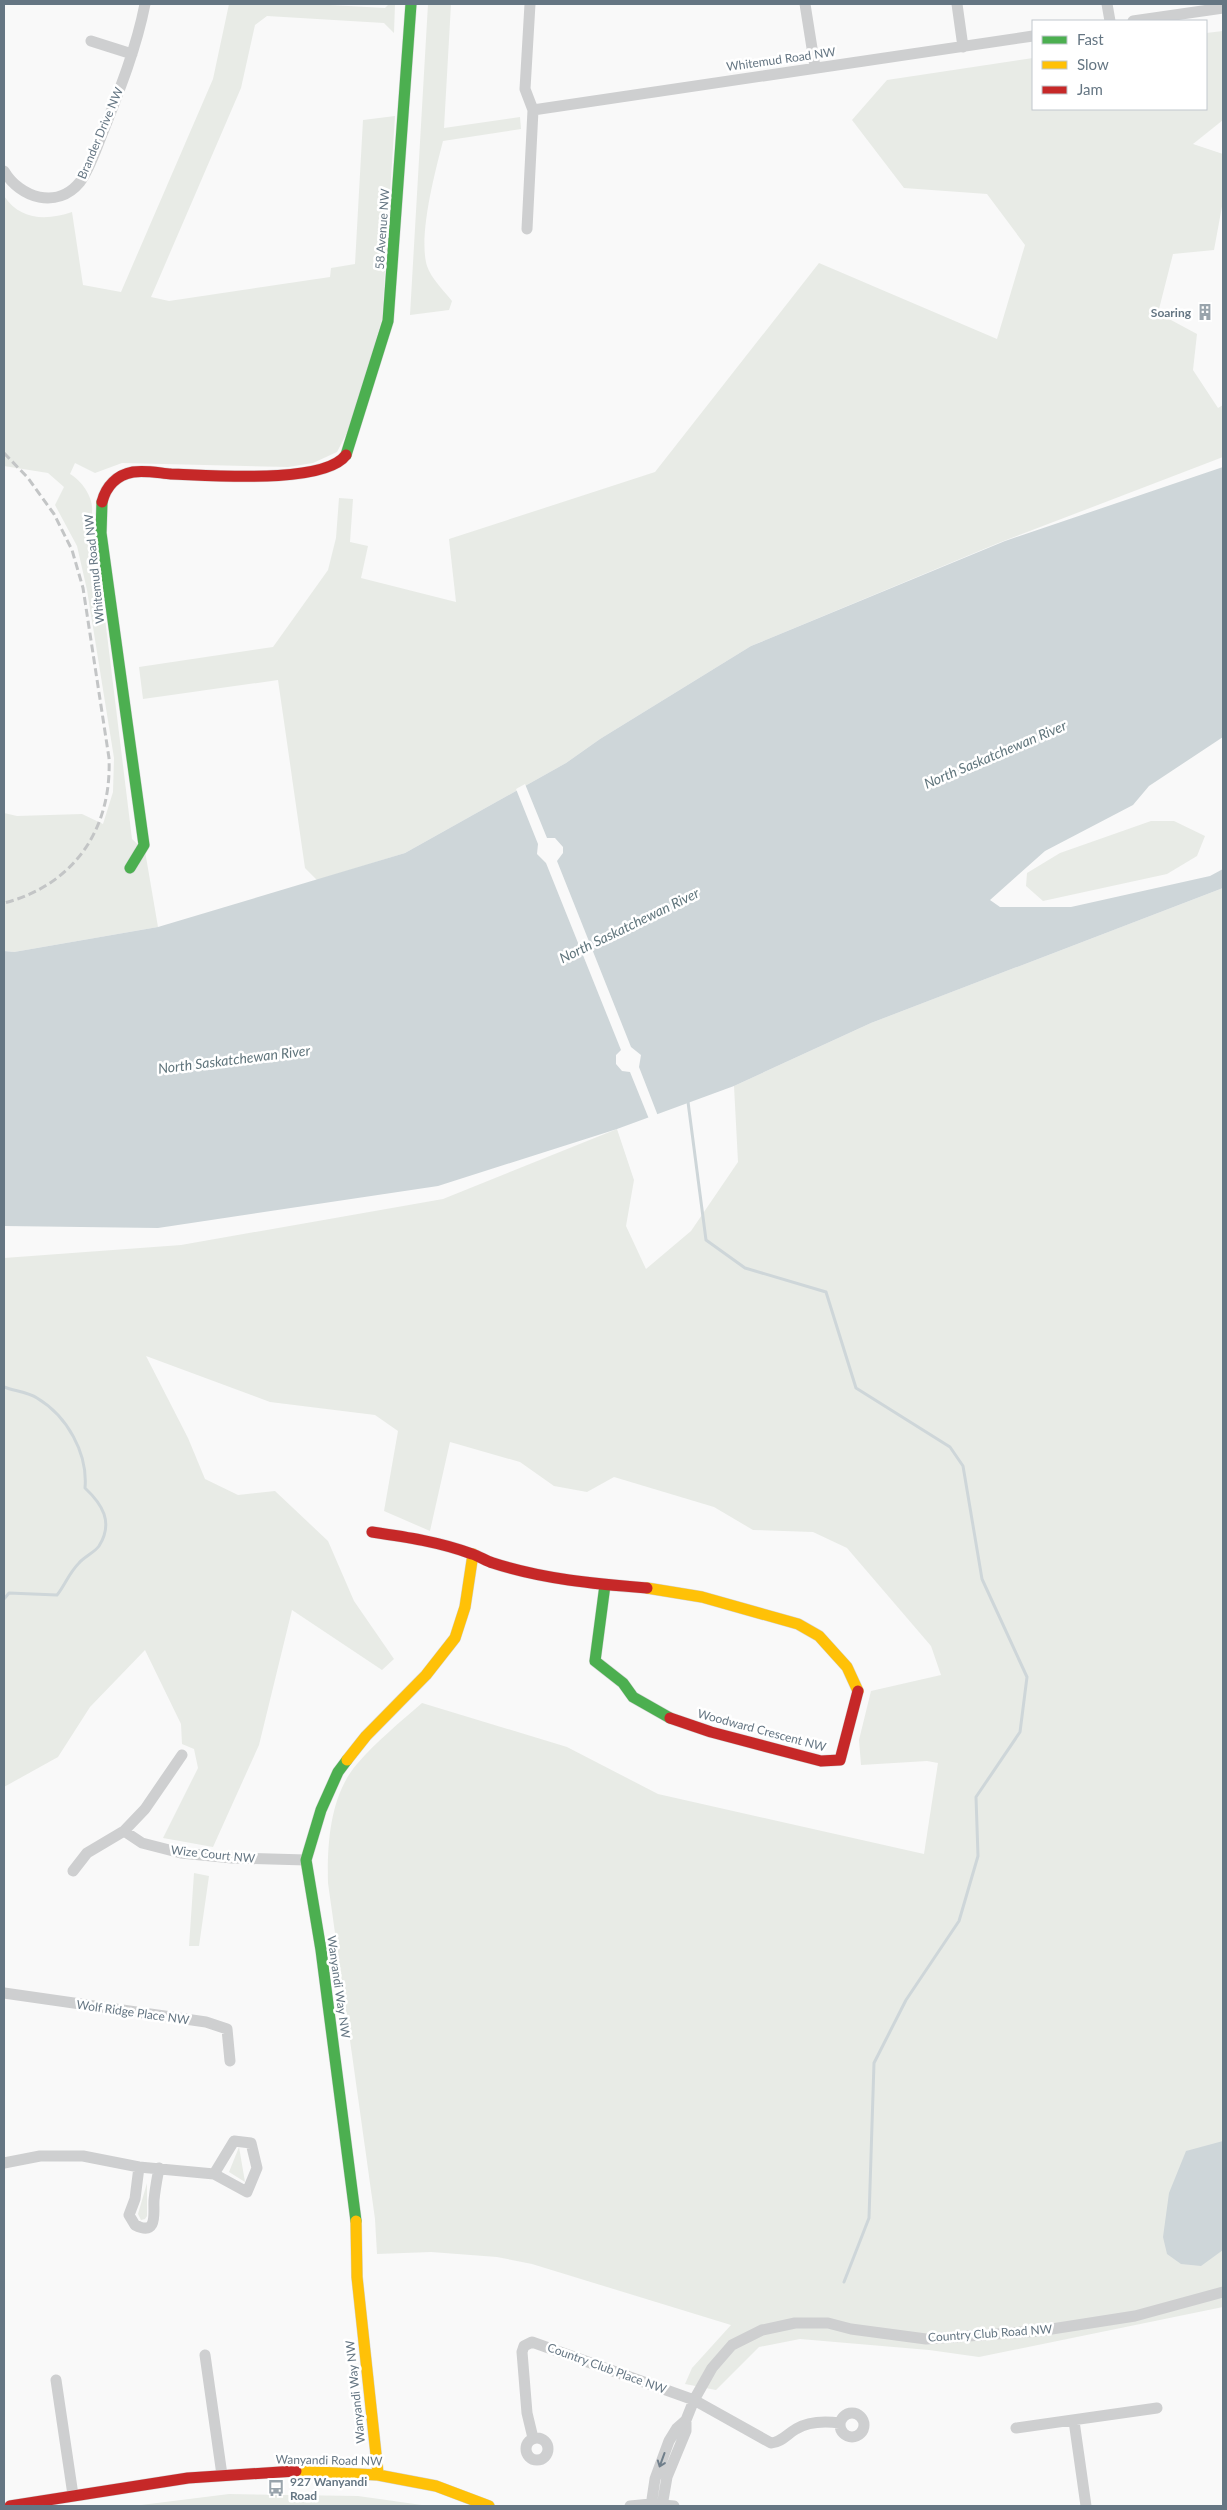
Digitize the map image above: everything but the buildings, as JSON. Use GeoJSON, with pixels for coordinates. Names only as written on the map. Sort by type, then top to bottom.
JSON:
{"type":"FeatureCollection","features":[{"type":"Feature","properties":{"kind":"street","name":"Brander Drive NW"},"geometry":{"type":"LineString","coordinates":[[4,172],[15,186],[37,198],[54,198],[75,187],[84,175],[98,145],[132,54],[145,4]]}},
{"type":"Feature","properties":{"kind":"street","name":"58 Avenue NW"},"geometry":{"type":"LineString","coordinates":[[349,452],[388,321],[411,4]]}},
{"type":"Feature","properties":{"kind":"street"},"geometry":{"type":"LineString","coordinates":[[527,229],[533,110],[525,88],[530,4]]}},
{"type":"Feature","properties":{"kind":"street"},"geometry":{"type":"LineString","coordinates":[[806,4],[815,67]]}},
{"type":"Feature","properties":{"kind":"street"},"geometry":{"type":"LineString","coordinates":[[957,4],[964,47]]}},
{"type":"Feature","properties":{"kind":"street"},"geometry":{"type":"LineString","coordinates":[[1107,4],[1110,20]]}},
{"type":"Feature","properties":{"kind":"street"},"geometry":{"type":"LineString","coordinates":[[1140,20],[1223,8]]}},
{"type":"Feature","properties":{"kind":"street","name":"Whitemud Road NW"},"geometry":{"type":"LineString","coordinates":[[533,110],[1032,36]]}},
{"type":"Feature","properties":{"kind":"street"},"geometry":{"type":"LineString","coordinates":[[91,41],[132,54]]}},
{"type":"Feature","properties":{"kind":"street","name":"Whitemud Road NW"},"geometry":{"type":"LineString","coordinates":[[130,868],[144,845],[101,523],[102,498],[106,487],[117,477],[134,472],[285,475],[315,472],[341,463],[349,452]]}},
{"type":"Feature","properties":{"kind":"street","name":"Woodward Crescent NW"},"geometry":{"type":"LineString","coordinates":[[372,1532],[422,1539],[473,1554],[492,1563],[544,1576],[606,1585],[660,1589],[702,1597],[798,1624],[819,1636],[847,1667],[858,1692],[840,1760],[835,1762],[821,1760],[710,1732],[666,1717],[633,1697],[623,1683],[595,1661],[606,1585]]}},
{"type":"Feature","properties":{"kind":"street","name":"Wanyandi Way NW"},"geometry":{"type":"LineString","coordinates":[[378,2474],[357,2277],[357,2230],[321,1950],[306,1860],[321,1810],[338,1772],[366,1736],[426,1675],[455,1638],[465,1607],[473,1554]]}},
{"type":"Feature","properties":{"kind":"street"},"geometry":{"type":"LineString","coordinates":[[73,1871],[87,1853],[124,1832],[145,1809],[182,1755]]}},
{"type":"Feature","properties":{"kind":"street","name":"Wize Court NW"},"geometry":{"type":"LineString","coordinates":[[124,1832],[142,1843],[181,1853],[232,1858],[306,1860]]}},
{"type":"Feature","properties":{"kind":"street","name":"Wolf Ridge Place NW"},"geometry":{"type":"LineString","coordinates":[[5,1994],[206,2022],[227,2029],[230,2061]]}},
{"type":"Feature","properties":{"kind":"street"},"geometry":{"type":"LineString","coordinates":[[4,2163],[40,2156],[69,2155],[139,2167],[214,2174],[247,2192],[257,2168],[251,2143],[234,2141],[214,2174]]}},
{"type":"Feature","properties":{"kind":"street"},"geometry":{"type":"LineString","coordinates":[[139,2167],[135,2199],[129,2215],[135,2226],[143,2228],[152,2224],[156,2216],[154,2200],[159,2168]]}},
{"type":"Feature","properties":{"kind":"street","name":"Country Club Road NW"},"geometry":{"type":"LineString","coordinates":[[656,2505],[686,2431],[686,2420],[694,2400],[712,2368],[732,2345],[762,2330],[795,2323],[828,2323],[851,2329],[936,2338],[1040,2331],[1135,2316],[1223,2292]]}},
{"type":"Feature","properties":{"kind":"street","name":"Country Club Place NW"},"geometry":{"type":"LineString","coordinates":[[533,2438],[527,2413],[522,2352],[524,2346],[532,2342],[694,2400]]}},
{"type":"Feature","properties":{"kind":"street"},"geometry":{"type":"LineString","coordinates":[[205,2355],[222,2475]]}},
{"type":"Feature","properties":{"kind":"street"},"geometry":{"type":"LineString","coordinates":[[56,2380],[73,2495]]}},
{"type":"Feature","properties":{"kind":"street"},"geometry":{"type":"LineString","coordinates":[[694,2400],[771,2443],[778,2442],[796,2428],[807,2424],[828,2421],[840,2423]]}},
{"type":"Feature","properties":{"kind":"street"},"geometry":{"type":"LineString","coordinates":[[1016,2428],[1157,2408]]}},
{"type":"Feature","properties":{"kind":"street"},"geometry":{"type":"LineString","coordinates":[[1074,2421],[1086,2506]]}},
{"type":"Feature","properties":{"kind":"street","name":"Wanyandi Road NW"},"geometry":{"type":"LineString","coordinates":[[10,2506],[73,2495],[222,2475],[279,2471],[378,2474],[451,2490],[489,2506]]}},
{"type":"Feature","properties":{"kind":"street"},"geometry":{"type":"LineString","coordinates":[[630,2506],[674,2506]]}},
{"type":"Feature","properties":{"kind":"shaded area"},"geometry":{"type":"Polygon","coordinates":[[[229,4],[312,4],[385,8],[389,4],[395,4],[394,33],[384,23],[267,16],[255,25],[241,88],[151,297],[169,301],[330,277],[331,268],[355,264],[363,120],[395,116],[382,319],[352,423],[337,452],[313,463],[288,467],[122,463],[95,473],[75,463],[70,474],[86,490],[92,507],[132,839],[145,851],[158,927],[14,952],[4,951],[4,813],[17,816],[82,814],[103,824],[113,792],[114,758],[87,590],[77,546],[55,505],[64,487],[48,473],[4,466],[4,196],[18,210],[34,216],[53,217],[72,212],[83,285],[121,292],[213,79],[229,4]]]}},
{"type":"Feature","properties":{"kind":"shaded area"},"geometry":{"type":"Polygon","coordinates":[[[428,4],[451,4],[444,128],[520,117],[521,129],[443,141],[426,221],[425,253],[431,275],[452,301],[449,310],[410,315],[428,4]]]}},
{"type":"Feature","properties":{"kind":"shaded area"},"geometry":{"type":"Polygon","coordinates":[[[1223,31],[1223,120],[1193,144],[1223,154],[1223,201],[1214,250],[1173,254],[1158,313],[1197,334],[1193,370],[1218,408],[1223,405],[1223,457],[996,544],[751,646],[600,739],[566,763],[405,853],[317,880],[305,868],[278,680],[143,699],[139,667],[273,647],[328,570],[336,538],[339,498],[353,499],[350,542],[368,546],[361,578],[456,602],[449,539],[655,472],[819,263],[997,339],[1025,245],[987,194],[904,188],[852,120],[887,80],[1032,58],[1032,110],[1207,110],[1207,33],[1223,31]]]}},
{"type":"Feature","properties":{"kind":"shaded area"},"geometry":{"type":"Polygon","coordinates":[[[1151,821],[1174,821],[1205,836],[1197,856],[1167,874],[1043,901],[1026,886],[1027,873],[1060,853],[1151,821]]]}},
{"type":"Feature","properties":{"kind":"shaded area"},"geometry":{"type":"Polygon","coordinates":[[[1223,888],[1223,2307],[979,2357],[929,2350],[800,2339],[759,2347],[716,2390],[685,2384],[692,2368],[731,2325],[532,2264],[497,2257],[431,2252],[377,2254],[375,2219],[328,1883],[328,1852],[336,1805],[348,1776],[364,1756],[388,1732],[422,1703],[567,1747],[658,1794],[924,1854],[938,1763],[927,1761],[861,1765],[859,1740],[871,1691],[941,1675],[931,1646],[847,1548],[813,1532],[753,1530],[714,1507],[614,1477],[587,1492],[554,1486],[520,1462],[450,1442],[430,1531],[384,1511],[398,1431],[375,1415],[270,1402],[146,1356],[188,1438],[205,1479],[238,1495],[275,1491],[328,1541],[354,1601],[394,1659],[382,1670],[292,1610],[259,1745],[213,1847],[163,1838],[198,1768],[194,1749],[182,1744],[181,1724],[145,1650],[90,1707],[58,1757],[4,1787],[4,1258],[181,1245],[443,1199],[617,1129],[634,1180],[626,1226],[646,1269],[691,1231],[738,1162],[734,1086],[871,1023],[1223,888]]]}},
{"type":"Feature","properties":{"kind":"shaded area"},"geometry":{"type":"Polygon","coordinates":[[[194,1873],[209,1876],[199,1946],[189,1946],[194,1873]]]}},
{"type":"Feature","properties":{"kind":"shaded area"},"geometry":{"type":"Polygon","coordinates":[[[239,2147],[245,2182],[229,2172],[239,2147]]]}},
{"type":"Feature","properties":{"kind":"shaded area"},"geometry":{"type":"Polygon","coordinates":[[[147,2183],[147,2216],[141,2220],[138,2214],[147,2183]]]}},
{"type":"Feature","properties":{"kind":"shaded area"},"geometry":{"type":"Polygon","coordinates":[[[229,2494],[358,2496],[429,2506],[133,2506],[229,2494]]]}},
{"type":"Feature","properties":{"kind":"water","name":"North Saskatchewan River"},"geometry":{"type":"Polygon","coordinates":[[[1223,467],[1223,737],[1149,786],[1133,805],[1045,851],[990,900],[1000,907],[1071,907],[1210,876],[1223,869],[1223,888],[871,1023],[734,1086],[617,1129],[438,1186],[158,1228],[4,1226],[4,951],[14,952],[158,927],[405,853],[566,763],[600,739],[751,646],[1005,541],[1223,467]]]}},
{"type":"Feature","properties":{"kind":"water"},"geometry":{"type":"Polygon","coordinates":[[[1223,2141],[1223,2250],[1201,2266],[1181,2264],[1167,2254],[1163,2237],[1169,2193],[1186,2151],[1223,2141]]]}},
{"type":"Feature","properties":{"kind":"pier"},"geometry":{"type":"Polygon","coordinates":[[[525,784],[547,838],[555,838],[563,847],[563,853],[557,861],[631,1047],[641,1055],[639,1067],[658,1116],[649,1119],[630,1072],[622,1071],[616,1064],[616,1055],[621,1050],[546,863],[537,854],[538,844],[516,789],[525,784]]]}},
{"type":"Feature","properties":{"kind":"waterway"},"geometry":{"type":"LineString","coordinates":[[688,1102],[706,1240],[745,1268],[826,1292],[856,1388],[950,1447],[963,1466],[982,1579],[1027,1677],[1020,1732],[976,1797],[978,1856],[959,1921],[906,2000],[874,2063],[869,2218],[844,2282]]}},
{"type":"Feature","properties":{"kind":"waterway"},"geometry":{"type":"LineString","coordinates":[[4,1387],[37,1398],[58,1415],[66,1425],[79,1449],[83,1462],[85,1488],[101,1507],[106,1521],[106,1529],[99,1546],[81,1561],[57,1595],[9,1593],[4,1599]]}},
{"type":"Feature","properties":{"kind":"railway"},"geometry":{"type":"LineString","coordinates":[[4,453],[28,478],[54,514],[72,550],[83,588],[109,758],[108,784],[104,808],[96,830],[84,850],[69,868],[50,883],[29,895],[4,903]]}},
{"type":"Feature","properties":{"kind":"traffic: fast"},"geometry":{"type":"LineString","coordinates":[[346,455],[388,321],[411,4]]}},
{"type":"Feature","properties":{"kind":"traffic: fast"},"geometry":{"type":"LineString","coordinates":[[102,502],[101,533],[144,845],[130,868]]}},
{"type":"Feature","properties":{"kind":"traffic: fast"},"geometry":{"type":"LineString","coordinates":[[605,1585],[595,1661],[623,1683],[633,1697],[670,1718]]}},
{"type":"Feature","properties":{"kind":"traffic: fast"},"geometry":{"type":"LineString","coordinates":[[347,1760],[338,1772],[321,1810],[306,1860],[321,1950],[356,2221]]}},
{"type":"Feature","properties":{"kind":"traffic: slow"},"geometry":{"type":"LineString","coordinates":[[347,1760],[366,1736],[426,1675],[455,1638],[465,1607],[473,1554]]}},
{"type":"Feature","properties":{"kind":"traffic: slow"},"geometry":{"type":"LineString","coordinates":[[647,1588],[702,1597],[798,1624],[819,1636],[847,1667],[858,1691]]}},
{"type":"Feature","properties":{"kind":"traffic: slow"},"geometry":{"type":"LineString","coordinates":[[356,2221],[357,2277],[378,2473]]}},
{"type":"Feature","properties":{"kind":"traffic: slow"},"geometry":{"type":"LineString","coordinates":[[296,2471],[378,2475],[436,2486],[489,2506]]}},
{"type":"Feature","properties":{"kind":"traffic: jam"},"geometry":{"type":"LineString","coordinates":[[102,502],[109,486],[127,473],[147,471],[171,474],[237,476],[291,474],[315,471],[334,464],[346,455]]}},
{"type":"Feature","properties":{"kind":"traffic: jam"},"geometry":{"type":"LineString","coordinates":[[372,1532],[448,1546],[493,1563],[530,1573],[588,1583],[647,1588]]}},
{"type":"Feature","properties":{"kind":"traffic: jam"},"geometry":{"type":"LineString","coordinates":[[670,1718],[711,1732],[821,1761],[840,1760],[858,1691]]}},
{"type":"Feature","properties":{"kind":"traffic: jam"},"geometry":{"type":"LineString","coordinates":[[10,2506],[188,2478],[296,2471]]}},
{"type":"Feature","properties":{"kind":"place","name":"Soaring"},"geometry":{"type":"Point","coordinates":[1205,312]}},
{"type":"Feature","properties":{"kind":"place","name":"927 Wanyandi Road"},"geometry":{"type":"Point","coordinates":[276,2488]}}]}
